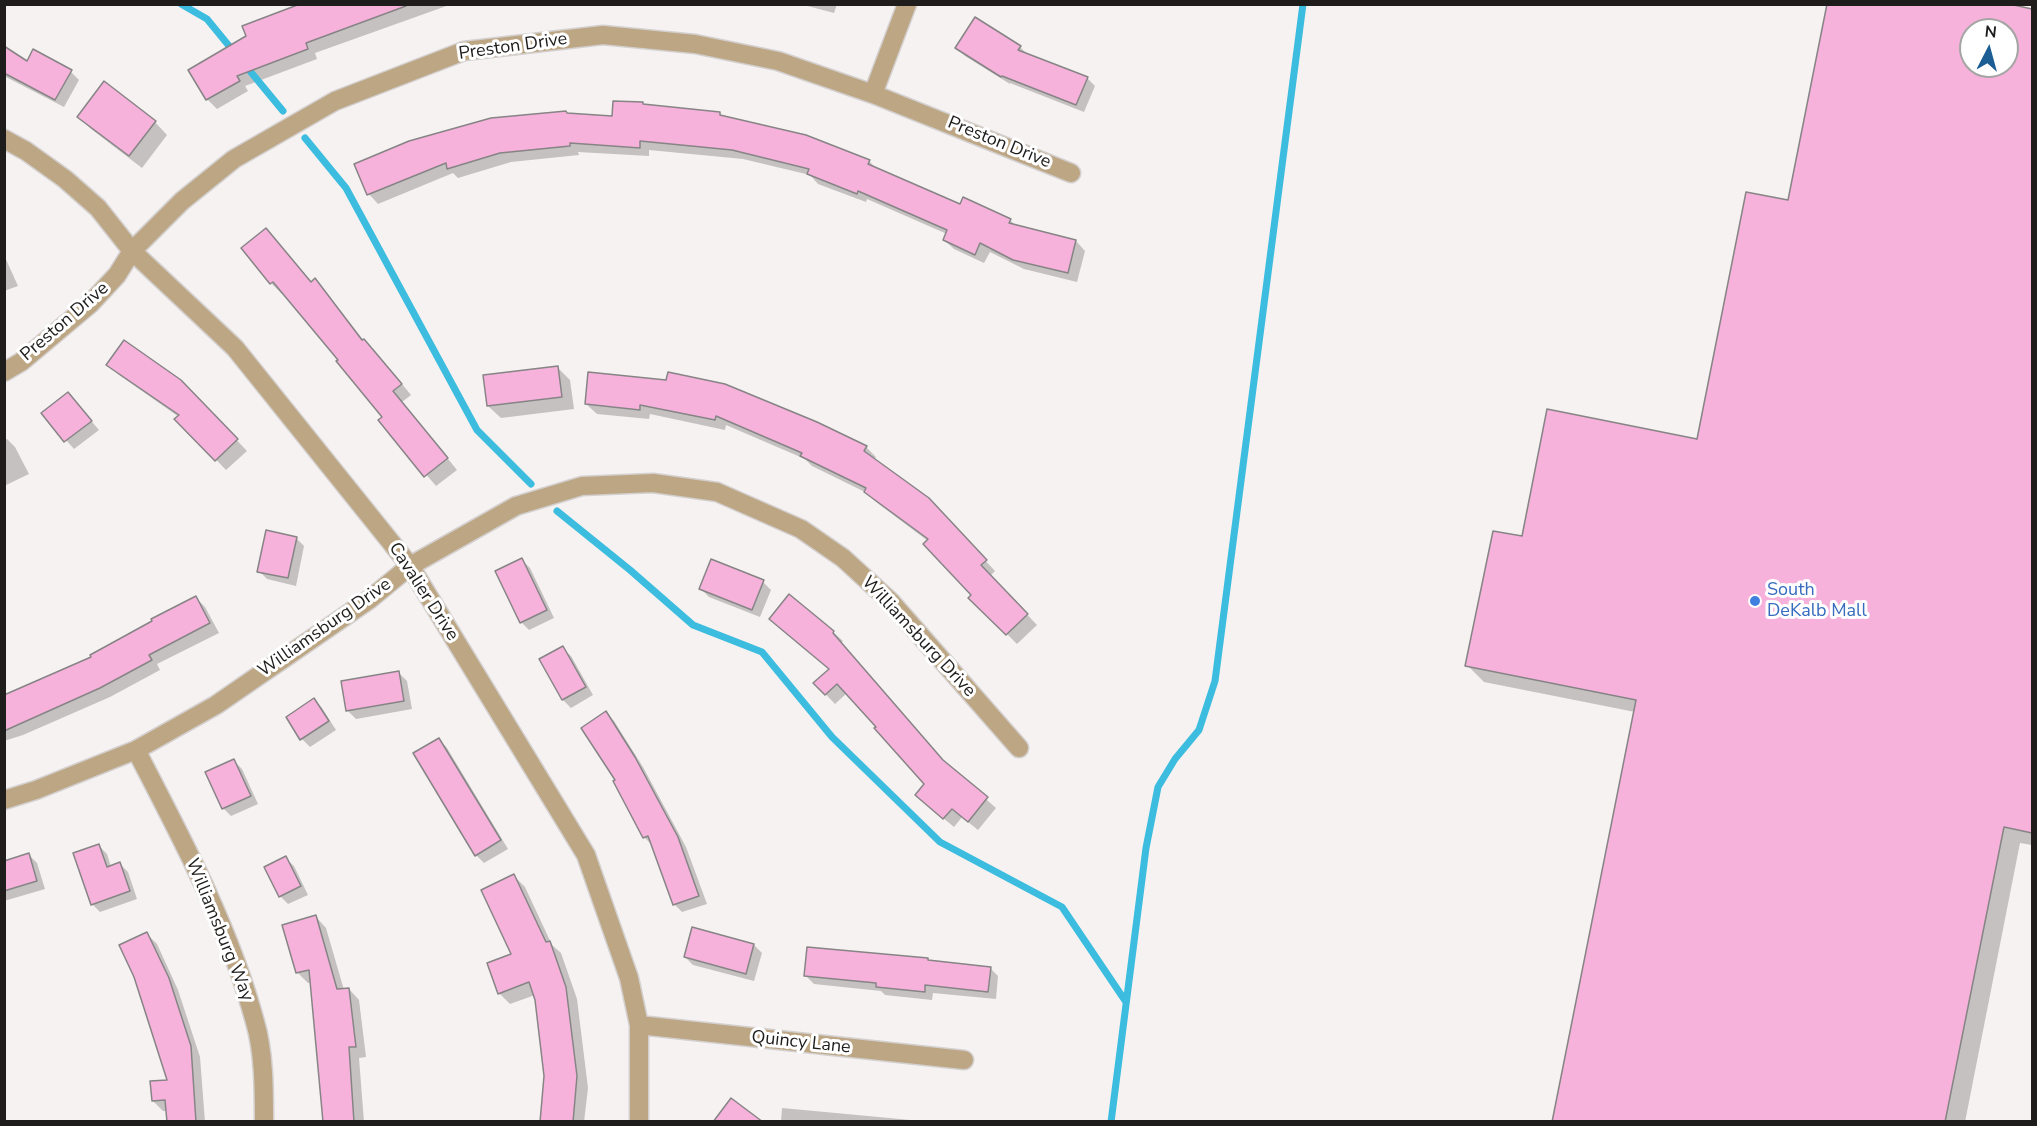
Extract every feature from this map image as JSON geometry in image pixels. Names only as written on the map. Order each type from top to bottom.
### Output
[{"type":"street","points":[[873,94],[907,4]]},
{"type":"street","name":"Preston Drive","points":[[4,372],[21,362],[90,304],[117,275],[132,251],[182,201],[234,159],[335,100],[464,51],[603,35],[695,44],[778,61],[873,94],[1071,172]]},
{"type":"street","name":"Cavalier Drive","points":[[4,139],[26,151],[98,208],[132,251],[235,348],[410,566],[586,855],[628,978],[639,1025],[639,1122]]},
{"type":"street","name":"Williamsburg Drive","points":[[4,800],[36,790],[136,750],[216,705],[370,599],[410,566],[516,506],[574,487],[653,483],[717,492],[801,530],[843,558],[891,602],[1019,748]]},
{"type":"street","name":"Williamsburg Way","points":[[136,750],[191,858],[235,959],[256,1024],[264,1087],[264,1122]]},
{"type":"street","name":"Quincy Lane","points":[[639,1025],[964,1060]]},
{"type":"building","points":[[300,4],[405,4],[406,6],[306,43],[308,49],[237,76],[240,81],[206,100],[188,70],[246,36],[242,26]]},
{"type":"building","name":"South DeKalb Mall","points":[[1827,4],[2009,4],[2032,9],[2032,833],[2004,827],[1945,1122],[1552,1122],[1636,700],[1465,666],[1493,531],[1522,536],[1547,409],[1697,439],[1746,192],[1788,200]]},
{"type":"building","points":[[975,17],[1021,46],[1018,50],[1088,77],[1076,105],[1001,77],[955,48]]},
{"type":"building","points":[[4,46],[27,61],[33,49],[72,70],[55,100],[4,73]]},
{"type":"building","points":[[104,81],[156,121],[129,156],[77,117]]},
{"type":"building","points":[[613,101],[643,102],[643,104],[720,112],[720,115],[806,135],[870,160],[868,164],[960,204],[963,197],[1011,219],[1009,223],[1076,240],[1068,273],[1013,260],[980,243],[975,255],[943,240],[947,230],[858,191],[857,194],[807,174],[809,169],[732,150],[640,141],[640,148],[570,143],[570,146],[500,153],[447,169],[446,163],[367,195],[354,164],[409,141],[491,118],[566,111],[567,113],[612,116]]},
{"type":"building","points":[[266,228],[311,282],[315,278],[362,340],[364,339],[402,384],[393,391],[448,458],[424,477],[378,420],[382,417],[336,361],[338,360],[273,282],[270,284],[241,248]]},
{"type":"building","points":[[124,340],[181,380],[238,439],[215,461],[174,419],[179,415],[106,365]]},
{"type":"building","points":[[558,366],[562,397],[487,406],[483,375]]},
{"type":"building","points":[[588,372],[666,380],[668,372],[725,384],[817,422],[867,446],[864,451],[929,498],[987,560],[981,565],[1028,614],[1006,635],[968,598],[971,595],[923,544],[928,539],[864,492],[866,488],[800,456],[802,453],[716,416],[715,420],[640,405],[640,410],[585,404]]},
{"type":"building","points":[[68,392],[92,421],[64,442],[41,413]]},
{"type":"building","points":[[266,530],[297,537],[288,578],[257,572]]},
{"type":"building","points":[[522,558],[547,610],[520,623],[495,571]]},
{"type":"building","points":[[711,559],[764,580],[752,610],[699,589]]},
{"type":"building","points":[[789,594],[834,631],[833,633],[943,760],[988,797],[968,822],[952,809],[943,819],[915,795],[924,784],[837,684],[825,695],[813,683],[829,669],[769,619]]},
{"type":"building","points":[[196,596],[210,623],[149,655],[152,660],[100,688],[4,731],[4,695],[91,657],[90,655],[152,621],[151,619]]},
{"type":"building","points":[[563,646],[586,687],[562,700],[539,659]]},
{"type":"building","points":[[399,671],[404,701],[346,711],[341,681]]},
{"type":"building","points":[[314,698],[329,721],[300,740],[286,717]]},
{"type":"building","points":[[606,711],[635,757],[678,837],[699,896],[673,905],[648,836],[643,838],[613,781],[615,780],[581,728]]},
{"type":"building","points":[[439,738],[501,840],[475,856],[413,753]]},
{"type":"building","points":[[234,759],[251,796],[222,809],[205,772]]},
{"type":"building","points":[[99,844],[107,867],[120,862],[130,891],[91,905],[73,853]]},
{"type":"building","points":[[29,853],[37,881],[4,891],[4,861]]},
{"type":"building","points":[[286,856],[301,886],[279,897],[264,867]]},
{"type":"building","points":[[514,874],[546,942],[550,941],[566,987],[577,1076],[573,1122],[540,1122],[544,1076],[535,1000],[529,982],[498,994],[487,963],[511,954],[481,890]]},
{"type":"building","points":[[316,915],[337,989],[349,988],[356,1047],[349,1047],[354,1122],[323,1122],[309,970],[296,973],[282,925]]},
{"type":"building","points":[[692,927],[754,944],[746,974],[684,957]]},
{"type":"building","points":[[147,932],[169,978],[191,1046],[196,1122],[167,1122],[165,1100],[152,1101],[150,1081],[167,1080],[134,977],[119,945]]},
{"type":"building","points":[[807,947],[928,958],[928,960],[991,967],[988,992],[925,985],[925,992],[876,987],[876,983],[804,976]]},
{"type":"building","points":[[731,1098],[763,1122],[713,1122]]},
{"type":"waterway","points":[[181,4],[207,19],[234,52]]},
{"type":"waterway","points":[[1111,1122],[1146,848],[1158,787],[1175,759],[1199,730],[1215,681],[1303,4]]},
{"type":"waterway","points":[[245,65],[283,111]]},
{"type":"waterway","points":[[305,138],[346,188],[477,430],[531,484]]},
{"type":"waterway","points":[[557,511],[693,625],[762,652],[832,737],[940,842],[1062,907],[1126,1002]]},
{"type":"place","name":"South DeKalb Mall","points":[[1755,601]]}]
